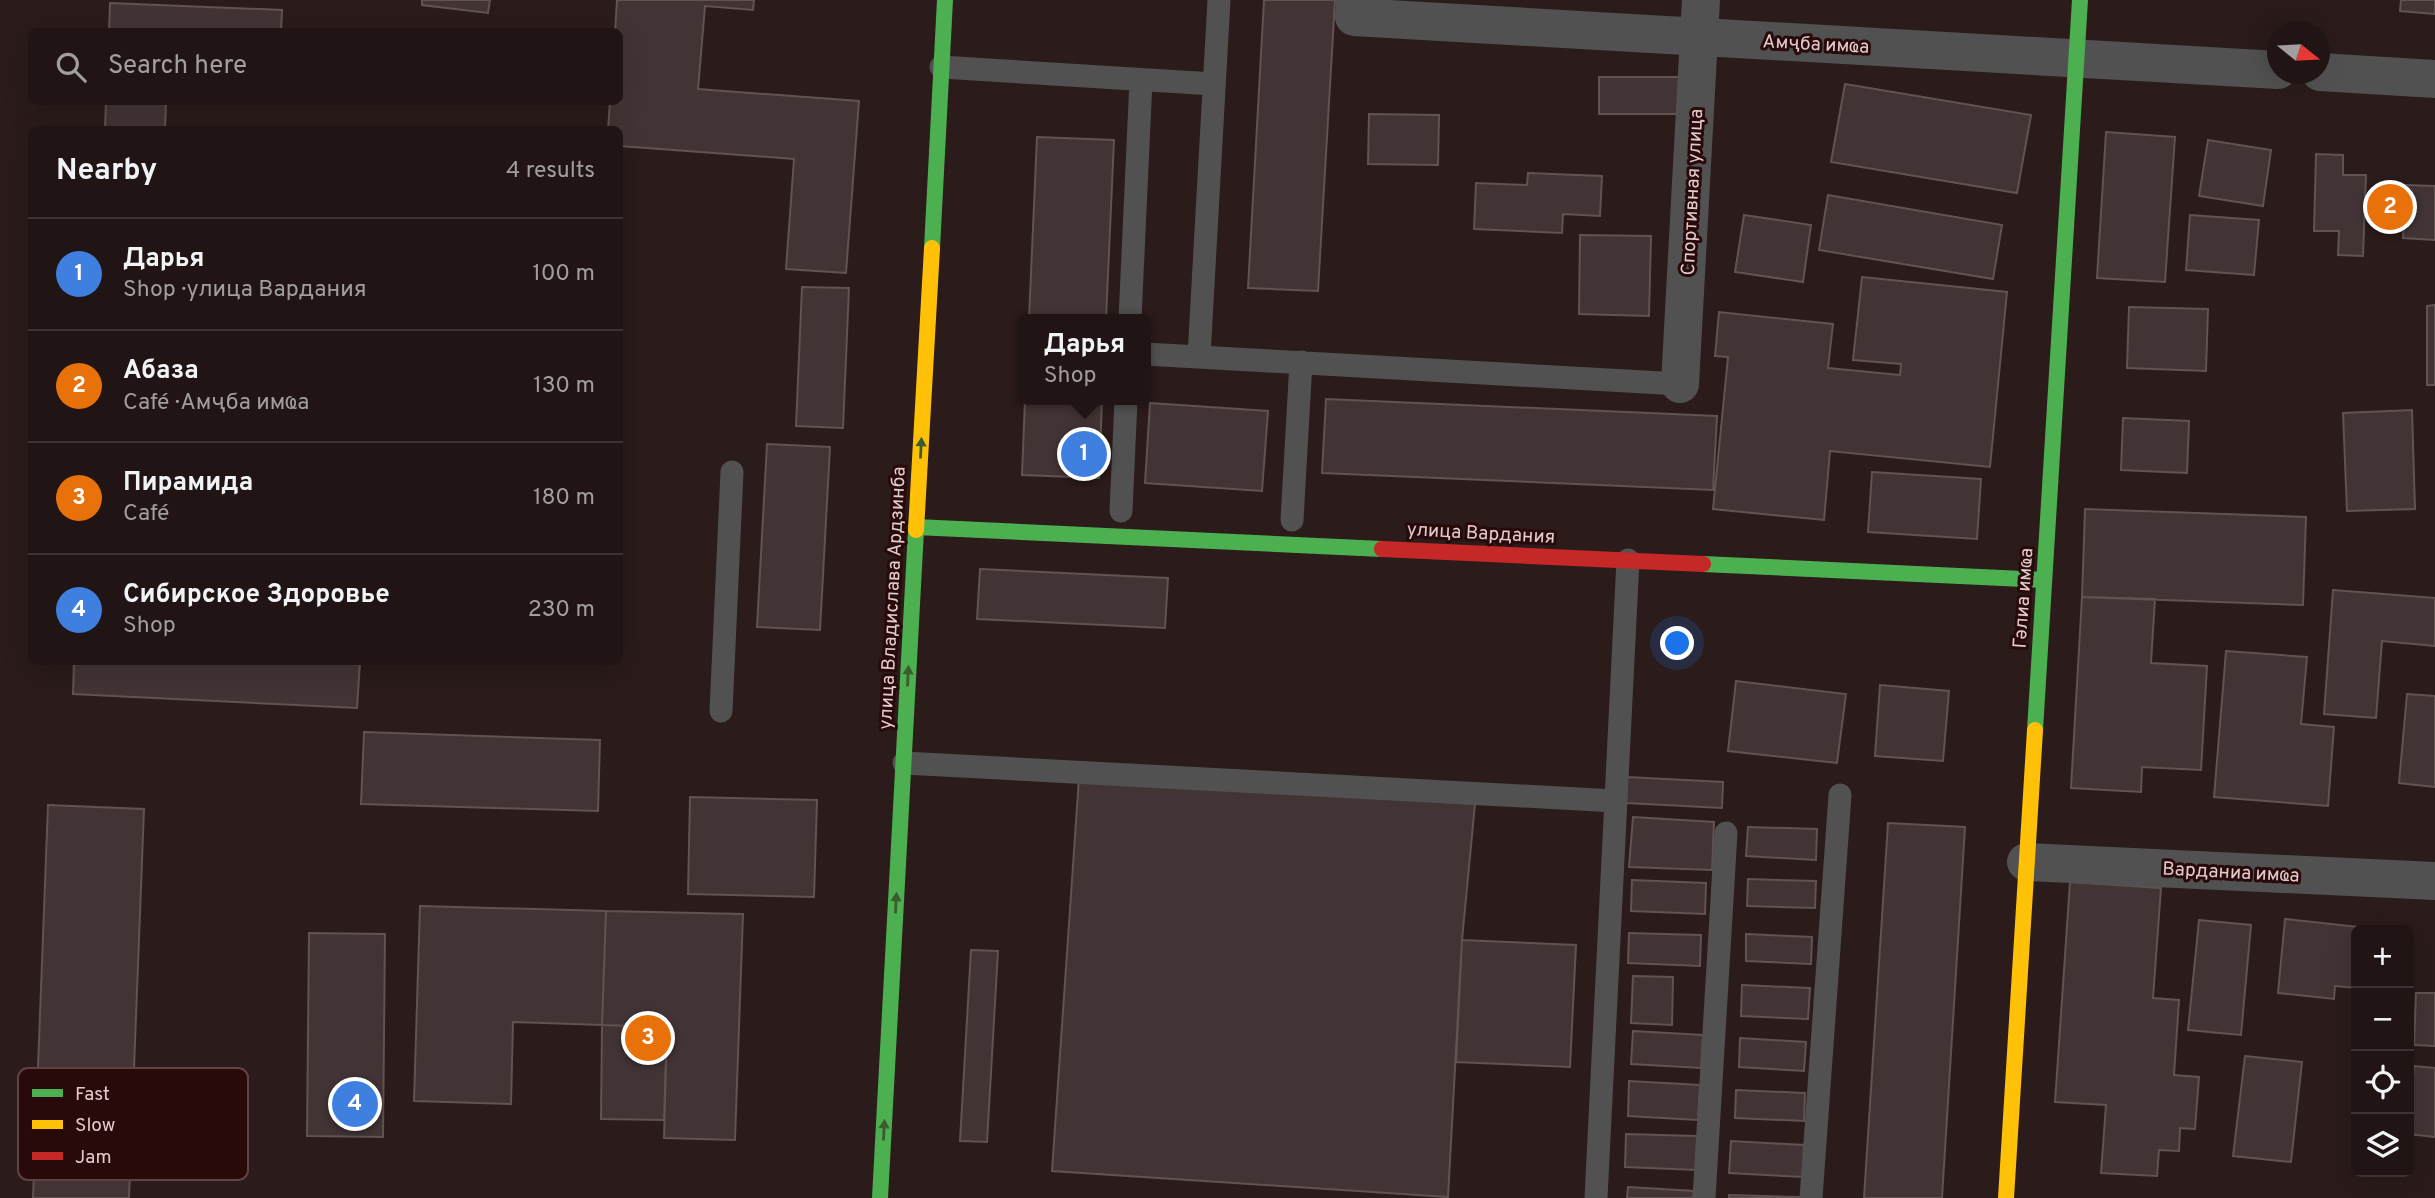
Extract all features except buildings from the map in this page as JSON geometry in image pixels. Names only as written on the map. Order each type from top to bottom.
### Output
[{"type":"street","name":"улица Владислава Ардзинба","points":[[880,1198],[945,0]]},
{"type":"street","name":"Гәлиа имҩа","points":[[2006,1198],[2080,0]]},
{"type":"street","name":"Амҷба имҩа","points":[[1355,8],[1700,18],[2076,58],[2267,69]]},
{"type":"street","name":"Спортивная улица","points":[[1680,384],[1700,18]]},
{"type":"street","points":[[2330,73],[2435,79]]},
{"type":"street","name":"улица Вардания","points":[[916,527],[2044,580]]},
{"type":"street","name":"Варданиа имҩа","points":[[2026,862],[2435,881]]},
{"type":"lane","points":[[1199,356],[1219,0]]},
{"type":"lane","points":[[942,67],[1214,84]]},
{"type":"lane","points":[[1130,314],[1141,80]]},
{"type":"lane","points":[[1151,354],[1680,384]]},
{"type":"lane","points":[[1292,520],[1301,362]]},
{"type":"lane","points":[[1121,510],[1126,405]]},
{"type":"lane","points":[[721,711],[732,472]]},
{"type":"lane","points":[[1596,1198],[1628,560]]},
{"type":"lane","points":[[904,763],[1616,801]]},
{"type":"lane","points":[[1811,1198],[1840,795]]},
{"type":"lane","points":[[1704,1198],[1726,833]]},
{"type":"traffic: fast","points":[[932,248],[945,0]]},
{"type":"traffic: fast","points":[[2035,730],[2080,0]]},
{"type":"traffic: fast","points":[[916,527],[1382,549]]},
{"type":"traffic: fast","points":[[880,1198],[916,530]]},
{"type":"traffic: fast","points":[[1703,564],[2044,580]]},
{"type":"traffic: slow","points":[[916,530],[932,248]]},
{"type":"traffic: slow","points":[[2006,1198],[2035,730]]},
{"type":"traffic: jam","points":[[1382,549],[1703,564]]},
{"type":"place","name":"Абаза","points":[[2390,207]]},
{"type":"place","name":"Дарья","points":[[1084,454]]},
{"type":"place","name":"Пирамида","points":[[648,1038]]},
{"type":"place","name":"Сибирское Здоровье","points":[[355,1104]]}]
